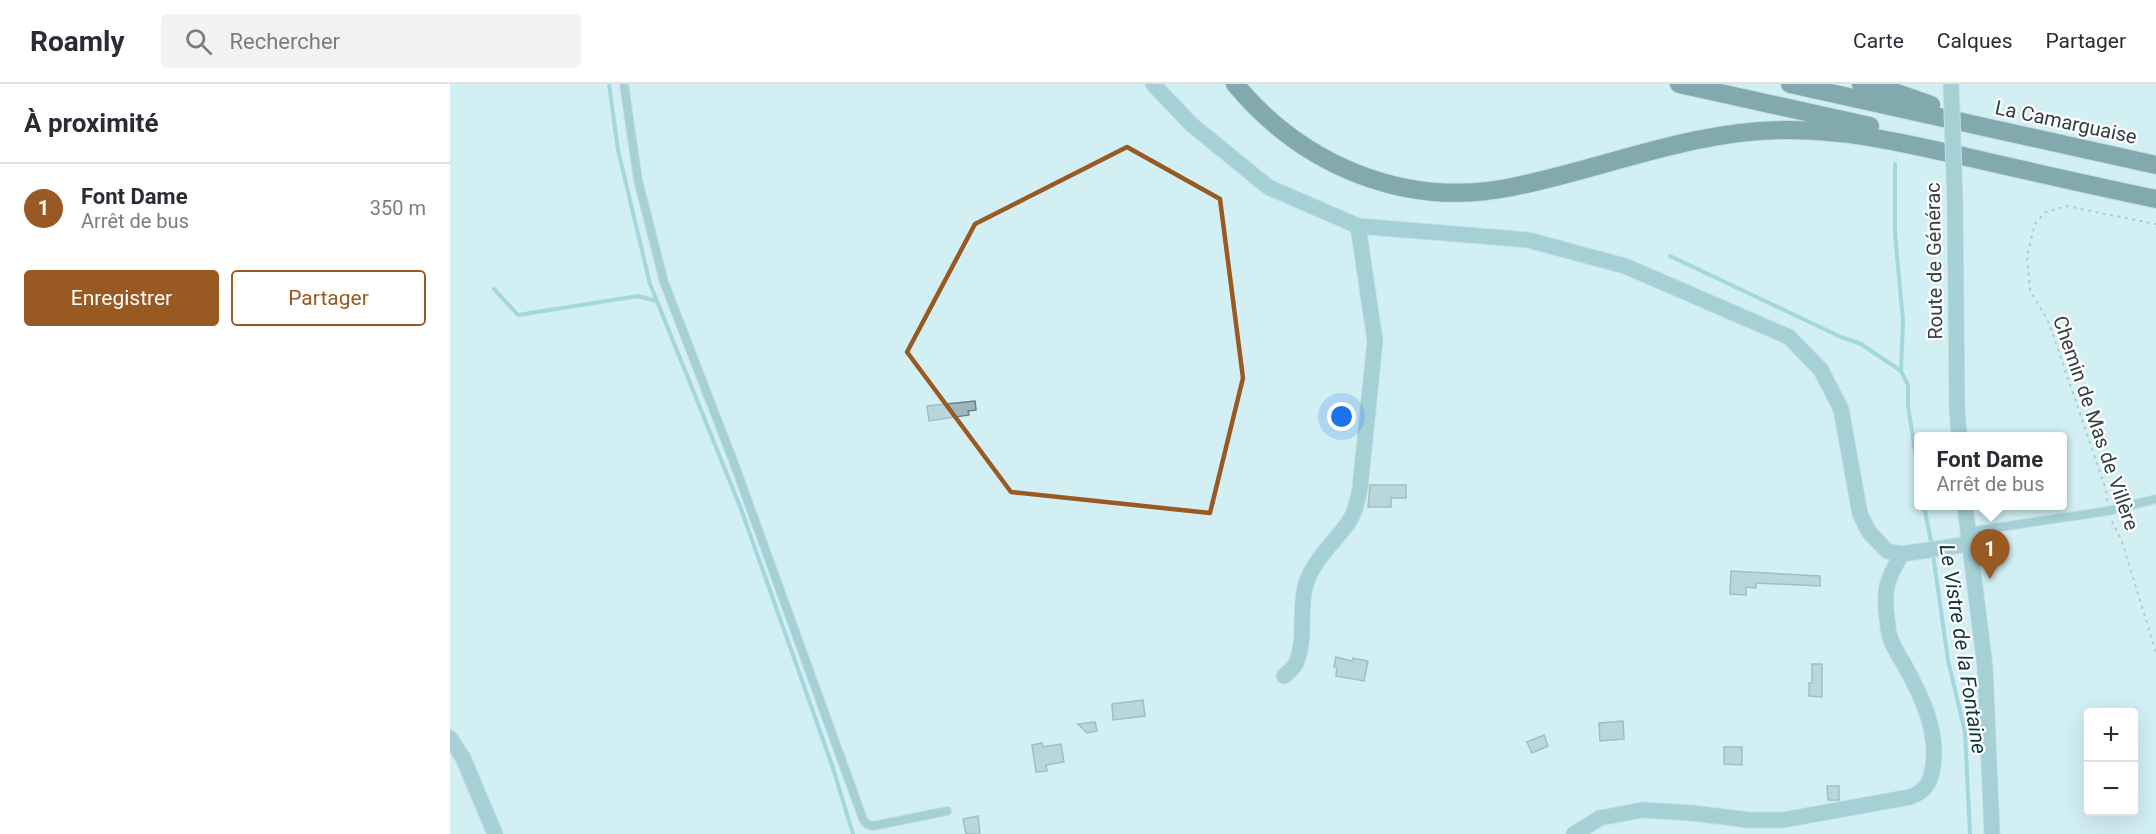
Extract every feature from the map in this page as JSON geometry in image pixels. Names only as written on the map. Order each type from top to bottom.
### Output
[{"type":"highway","points":[[1234,84],[1275,126],[1295,142],[1319,156],[1342,168],[1371,178],[1396,186],[1423,190],[1472,192],[1510,188],[1701,138],[1782,130],[1868,135],[2156,200]]},
{"type":"highway","points":[[1679,84],[2156,189]]},
{"type":"highway","name":"La Camarguaise","points":[[1790,84],[2156,165]]},
{"type":"highway","points":[[1862,84],[1894,92],[2004,131]]},
{"type":"street","points":[[1153,84],[1191,124],[1268,187],[1358,226],[1528,240],[1625,266],[1789,337],[1821,370],[1841,409],[1860,514],[1869,532],[1887,551],[1902,554],[1948,548],[1968,538]]},
{"type":"street","name":"Route de Générac","points":[[1951,84],[1959,432]]},
{"type":"street","points":[[1284,676],[1296,665],[1300,649],[1301,604],[1306,583],[1319,558],[1349,522],[1356,508],[1360,488],[1375,341],[1358,226]]},
{"type":"street","points":[[1965,510],[1985,667],[1992,834]]},
{"type":"street","points":[[1574,834],[1600,819],[1642,810],[1749,820],[1783,820],[1920,794],[1931,780],[1935,754],[1929,719],[1917,687],[1890,636],[1884,591],[1892,569],[1902,554]]},
{"type":"street","points":[[450,738],[463,758],[495,834]]},
{"type":"lane","points":[[624,84],[638,180],[664,282],[734,463],[863,819],[867,824],[873,826],[947,811]]},
{"type":"lane","points":[[1968,538],[2108,511],[2156,499]]},
{"type":"path","name":"Chemin de Mas de Villère","points":[[2156,224],[2066,206],[2044,213],[2035,224],[2027,257],[2030,290],[2049,323],[2106,490],[2108,511],[2122,542],[2156,652]]},
{"type":"highlighted area","points":[[1127,147],[1220,199],[1243,378],[1210,513],[1011,492],[907,352],[975,224]]},
{"type":"building","points":[[975,401],[976,410],[968,411],[969,415],[929,421],[927,406]]},
{"type":"building","points":[[1370,485],[1406,485],[1406,498],[1391,498],[1391,507],[1368,507]]},
{"type":"building","points":[[1731,571],[1820,576],[1820,586],[1756,583],[1756,588],[1746,587],[1746,595],[1730,594]]},
{"type":"building","points":[[1336,657],[1352,661],[1353,658],[1368,661],[1364,681],[1336,676],[1337,668],[1334,667]]},
{"type":"building","points":[[1812,664],[1822,664],[1822,697],[1809,696]]},
{"type":"building","points":[[1143,700],[1145,716],[1113,720],[1112,704]]},
{"type":"building","points":[[1623,721],[1624,739],[1600,741],[1599,723]]},
{"type":"building","points":[[1095,722],[1097,731],[1087,733],[1078,724]]},
{"type":"building","points":[[1544,735],[1548,746],[1532,753],[1527,742]]},
{"type":"building","points":[[1042,743],[1043,747],[1061,744],[1064,762],[1046,765],[1047,771],[1036,772],[1032,745]]},
{"type":"building","points":[[1724,747],[1742,747],[1742,765],[1724,764]]},
{"type":"building","points":[[1827,786],[1839,786],[1839,800],[1828,800]]},
{"type":"building","points":[[978,816],[980,834],[966,834],[963,819]]},
{"type":"waterway","points":[[609,84],[618,150],[650,284],[741,509],[832,765],[853,834]]},
{"type":"waterway","name":"Le Vistre de la Fontaine","points":[[1895,164],[1895,234],[1903,321],[1901,371],[1908,385],[1908,406],[1914,444]]},
{"type":"waterway","points":[[1670,256],[1841,337],[1861,344],[1901,371]]},
{"type":"waterway","points":[[494,289],[518,315],[638,296],[656,301]]},
{"type":"waterway","name":"Le Vistre de la Fontaine","points":[[1925,510],[1932,546]]},
{"type":"waterway","name":"Le Vistre de la Fontaine","points":[[1933,554],[1948,660],[1965,732],[1970,834]]},
{"type":"place","name":"Font Dame","points":[[1990,579]]}]
